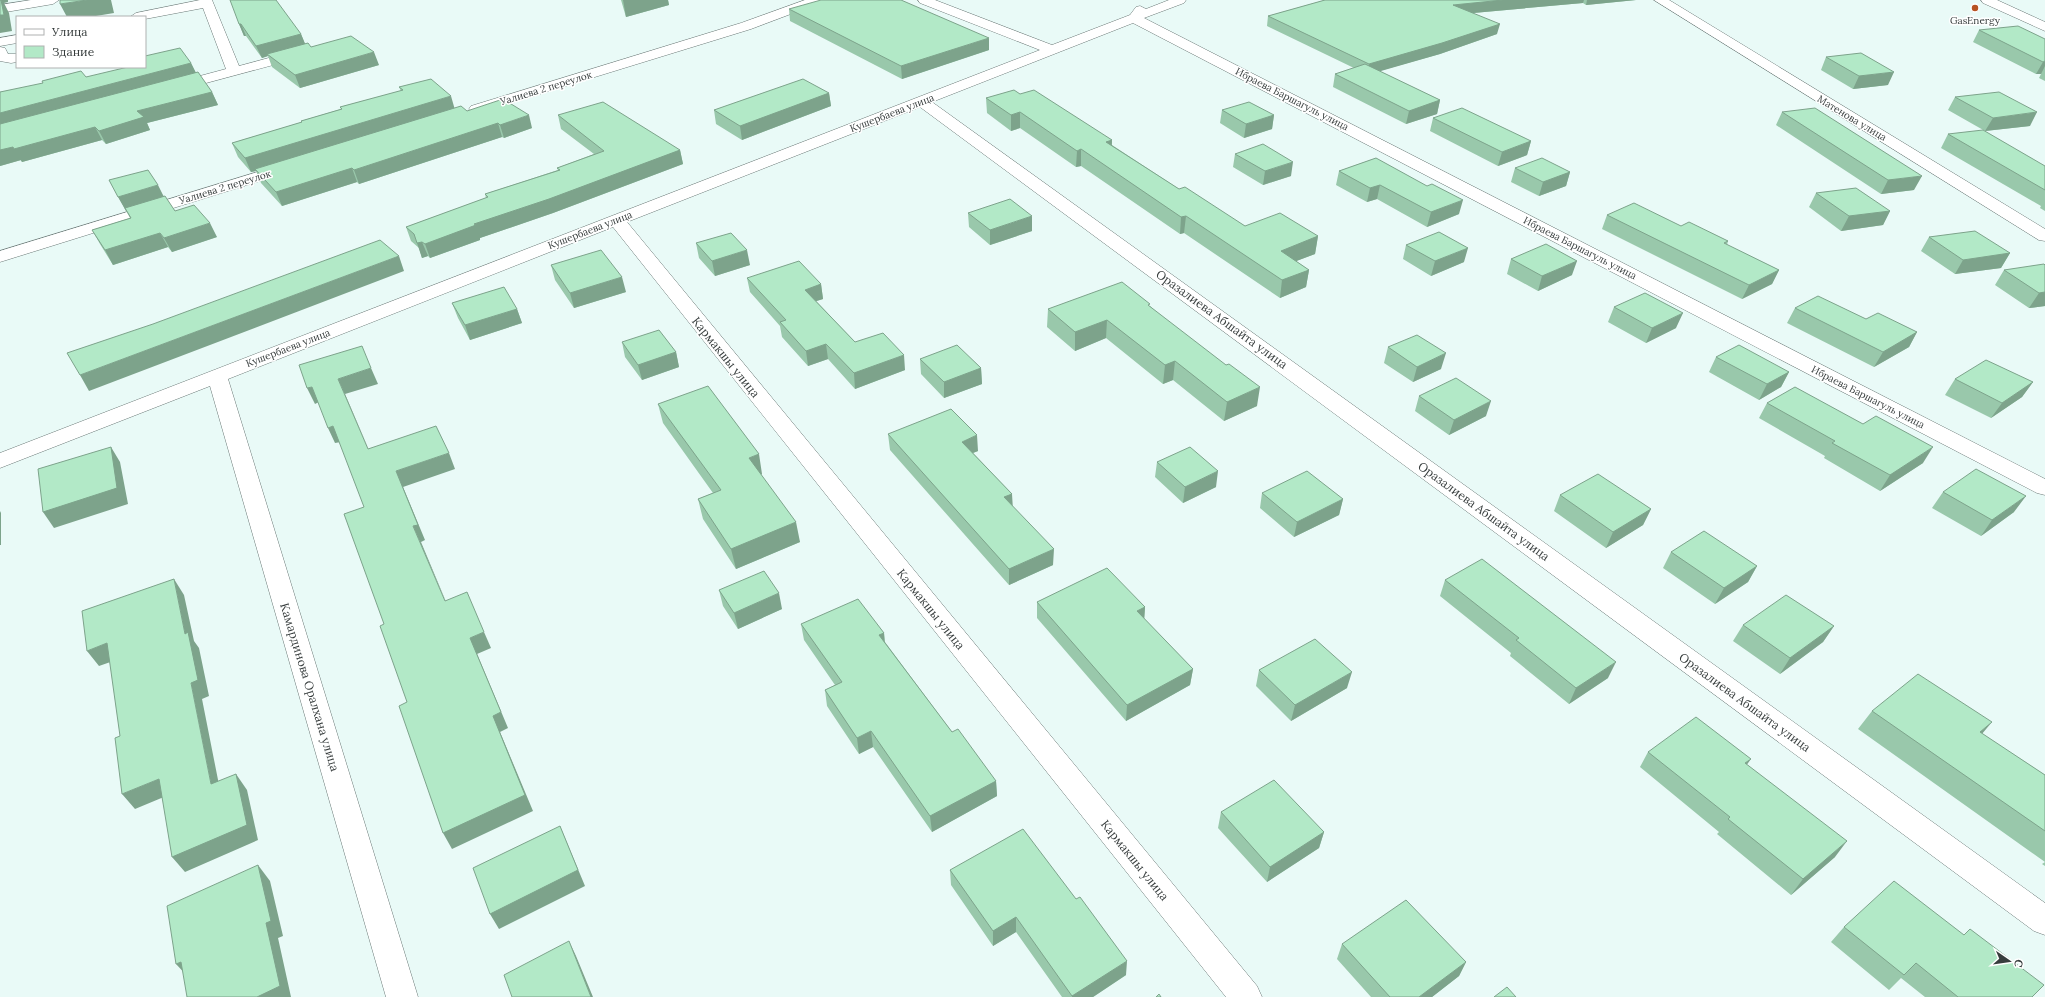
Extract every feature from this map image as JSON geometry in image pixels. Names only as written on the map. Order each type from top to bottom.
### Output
[{"type":"street","points":[[0,9],[51,0]]},
{"type":"street","name":"Уалиева 2 переулок","points":[[464,113],[746,26],[816,0]]},
{"type":"street","points":[[924,0],[1052,50]]},
{"type":"street","points":[[1134,18],[1147,0]]},
{"type":"street","name":"Кушербаева улица","points":[[0,461],[1180,0]]},
{"type":"street","name":"Матенова улица","points":[[1660,0],[2045,236]]},
{"type":"street","points":[[1987,0],[2045,27]]},
{"type":"street","points":[[141,16],[207,2],[234,71]]},
{"type":"street","name":"Ибраева Баршагуль улица","points":[[1134,18],[2045,488]]},
{"type":"street","points":[[0,42],[16,39]]},
{"type":"street","points":[[0,51],[2,57],[4,58],[16,58]]},
{"type":"street","points":[[159,92],[309,51]]},
{"type":"street","name":"Оразалиева Абшайта улица","points":[[922,101],[2045,921]]},
{"type":"street","name":"Уалиева 2 переулок","points":[[0,257],[297,165]]},
{"type":"street","name":"Кармакшы улица","points":[[616,220],[1246,997]]},
{"type":"street","name":"Камардинова Оралхана улица","points":[[217,376],[402,997]]},
{"type":"building","points":[[1,0],[4,15],[0,15]]},
{"type":"building","points":[[60,0],[87,0],[60,4]]},
{"type":"building","points":[[230,0],[276,0],[301,34],[256,46],[241,24],[239,24]]},
{"type":"building","points":[[821,0],[901,0],[989,38],[901,66],[789,9]]},
{"type":"building","points":[[1325,0],[1503,0],[1453,5],[1500,24],[1442,43],[1369,64],[1268,16]]},
{"type":"building","points":[[2018,26],[2045,39],[2045,61],[2043,62],[1979,30]]},
{"type":"building","points":[[351,36],[374,52],[295,75],[267,54],[308,43],[311,47]]},
{"type":"building","points":[[180,48],[191,63],[0,113],[0,92],[43,83],[42,81],[81,71],[86,77],[124,68],[146,68],[146,56]]},
{"type":"building","points":[[1861,53],[1894,72],[1859,76],[1826,57]]},
{"type":"building","points":[[1365,64],[1440,100],[1409,111],[1335,74]]},
{"type":"building","points":[[198,72],[212,92],[137,111],[144,117],[99,131],[95,127],[14,149],[13,147],[0,150],[0,124]]},
{"type":"building","points":[[431,79],[451,96],[245,158],[232,143],[342,109],[340,107],[403,90],[399,87]]},
{"type":"building","points":[[803,79],[829,93],[740,126],[714,110]]},
{"type":"building","points":[[1014,90],[1020,94],[1034,90],[1112,140],[1106,142],[1179,189],[1185,187],[1245,226],[1280,213],[1318,236],[1281,251],[1309,270],[1282,280],[1186,216],[1181,217],[1081,149],[1077,151],[1020,112],[1011,115],[986,98]]},
{"type":"building","points":[[1999,92],[2037,112],[1993,118],[1955,97]]},
{"type":"building","points":[[503,99],[529,115],[500,125],[498,123],[354,170],[352,168],[276,192],[255,169],[461,106],[467,111]]},
{"type":"building","points":[[603,102],[680,150],[549,199],[474,224],[476,225],[425,244],[422,242],[417,243],[414,234],[406,227],[488,197],[485,194],[560,170],[557,168],[604,151],[558,115]]},
{"type":"building","points":[[1249,102],[1274,115],[1246,124],[1222,110]]},
{"type":"building","points":[[1462,108],[1531,141],[1502,152],[1433,118]]},
{"type":"building","points":[[1815,108],[1922,176],[1888,180],[1782,112]]},
{"type":"building","points":[[1983,130],[2045,166],[2045,190],[1948,134]]},
{"type":"building","points":[[1263,144],[1293,162],[1265,171],[1235,154]]},
{"type":"building","points":[[1376,158],[1427,186],[1432,184],[1463,200],[1431,212],[1380,185],[1370,188],[1339,171]]},
{"type":"building","points":[[1542,158],[1570,172],[1543,182],[1515,168]]},
{"type":"building","points":[[148,170],[158,185],[118,197],[109,180]]},
{"type":"building","points":[[1856,188],[1890,211],[1849,216],[1816,193]]},
{"type":"building","points":[[165,196],[175,211],[194,205],[210,223],[164,238],[160,233],[105,250],[92,230],[131,218],[125,208]]},
{"type":"building","points":[[1010,199],[1032,216],[990,230],[968,213]]},
{"type":"building","points":[[1634,203],[1681,226],[1689,222],[1728,241],[1724,243],[1779,270],[1749,285],[1607,215]]},
{"type":"building","points":[[1975,231],[2010,253],[1963,260],[1929,237]]},
{"type":"building","points":[[1439,232],[1468,248],[1435,261],[1406,245]]},
{"type":"building","points":[[731,233],[747,250],[712,261],[696,243]]},
{"type":"building","points":[[380,240],[399,256],[80,375],[67,353],[153,324]]},
{"type":"building","points":[[1546,244],[1577,261],[1542,276],[1511,259]]},
{"type":"building","points":[[601,250],[622,277],[570,293],[551,265]]},
{"type":"building","points":[[799,261],[821,284],[805,290],[855,342],[883,333],[904,355],[854,373],[826,344],[806,351],[780,322],[786,320],[747,278]]},
{"type":"building","points":[[2044,264],[2045,292],[2039,293],[2004,270]]},
{"type":"building","points":[[1122,282],[1150,304],[1148,305],[1226,365],[1229,364],[1260,387],[1227,402],[1175,361],[1165,365],[1107,320],[1075,332],[1048,309]]},
{"type":"building","points":[[504,287],[517,309],[465,325],[452,303]]},
{"type":"building","points":[[1645,293],[1683,313],[1652,328],[1614,307]]},
{"type":"building","points":[[1818,296],[1866,319],[1878,313],[1917,332],[1883,352],[1795,308]]},
{"type":"building","points":[[659,330],[676,352],[638,365],[622,342]]},
{"type":"building","points":[[1417,335],[1446,353],[1417,367],[1388,347]]},
{"type":"building","points":[[957,345],[981,368],[944,382],[920,359]]},
{"type":"building","points":[[1739,345],[1789,372],[1767,384],[1716,357]]},
{"type":"building","points":[[362,346],[371,368],[338,379],[368,449],[436,426],[449,453],[396,471],[418,525],[413,526],[445,601],[467,592],[484,632],[470,638],[501,712],[493,716],[525,795],[443,833],[399,706],[407,702],[380,626],[384,624],[344,514],[364,507],[333,426],[328,428],[312,387],[307,388],[299,365]]},
{"type":"building","points":[[1986,360],[2033,382],[2002,403],[1955,379]]},
{"type":"building","points":[[1456,378],[1491,401],[1454,420],[1419,396]]},
{"type":"building","points":[[708,386],[759,454],[749,458],[796,522],[731,549],[698,499],[721,490],[658,404]]},
{"type":"building","points":[[1795,387],[1863,424],[1876,416],[1933,447],[1890,475],[1832,443],[1835,441],[1767,403]]},
{"type":"building","points":[[951,409],[977,435],[962,442],[1012,494],[1004,497],[1054,549],[1009,569],[888,434]]},
{"type":"building","points":[[111,447],[117,488],[43,512],[38,469]]},
{"type":"building","points":[[1190,447],[1218,471],[1185,487],[1157,462]]},
{"type":"building","points":[[1976,469],[2026,496],[1992,520],[1943,492]]},
{"type":"building","points":[[1307,471],[1343,499],[1297,522],[1262,493]]},
{"type":"building","points":[[1598,474],[1651,509],[1613,532],[1560,495]]},
{"type":"building","points":[[1704,531],[1757,566],[1724,588],[1671,552]]},
{"type":"building","points":[[1482,559],[1616,662],[1576,688],[1516,640],[1519,638],[1445,580]]},
{"type":"building","points":[[1107,568],[1145,607],[1137,611],[1193,669],[1127,705],[1037,602]]},
{"type":"building","points":[[764,571],[779,593],[734,613],[719,590]]},
{"type":"building","points":[[174,579],[185,634],[188,632],[198,680],[191,683],[211,784],[236,774],[247,825],[172,857],[159,779],[122,794],[115,738],[120,736],[107,643],[87,651],[82,611]]},
{"type":"building","points":[[1786,595],[1834,626],[1790,658],[1743,625]]},
{"type":"building","points":[[858,599],[884,633],[879,635],[952,732],[958,729],[996,781],[930,816],[871,731],[857,738],[825,690],[842,682],[801,624]]},
{"type":"building","points":[[1315,639],[1352,672],[1295,705],[1259,670]]},
{"type":"building","points":[[1918,674],[1992,722],[1980,732],[2045,775],[2045,831],[1872,711]]},
{"type":"building","points":[[1696,717],[1751,759],[1745,763],[1847,841],[1803,879],[1728,819],[1730,817],[1648,752]]},
{"type":"building","points":[[1274,780],[1324,832],[1270,867],[1221,812]]},
{"type":"building","points":[[560,826],[578,870],[490,914],[473,868]]},
{"type":"building","points":[[1023,829],[1076,899],[1080,897],[1127,961],[1072,996],[1016,917],[993,931],[950,870]]},
{"type":"building","points":[[258,865],[271,921],[266,923],[280,986],[257,997],[187,997],[181,962],[176,964],[167,906]]},
{"type":"building","points":[[1894,881],[1964,935],[1970,929],[2044,985],[2032,997],[1958,997],[1916,963],[1904,975],[1844,927]]},
{"type":"building","points":[[1406,900],[1466,962],[1419,997],[1390,997],[1342,944]]},
{"type":"building","points":[[569,941],[591,997],[512,997],[504,975]]},
{"type":"building","points":[[1507,987],[1516,997],[1494,997]]},
{"type":"place","name":"GasEnergy","points":[[1975,8]]}]
